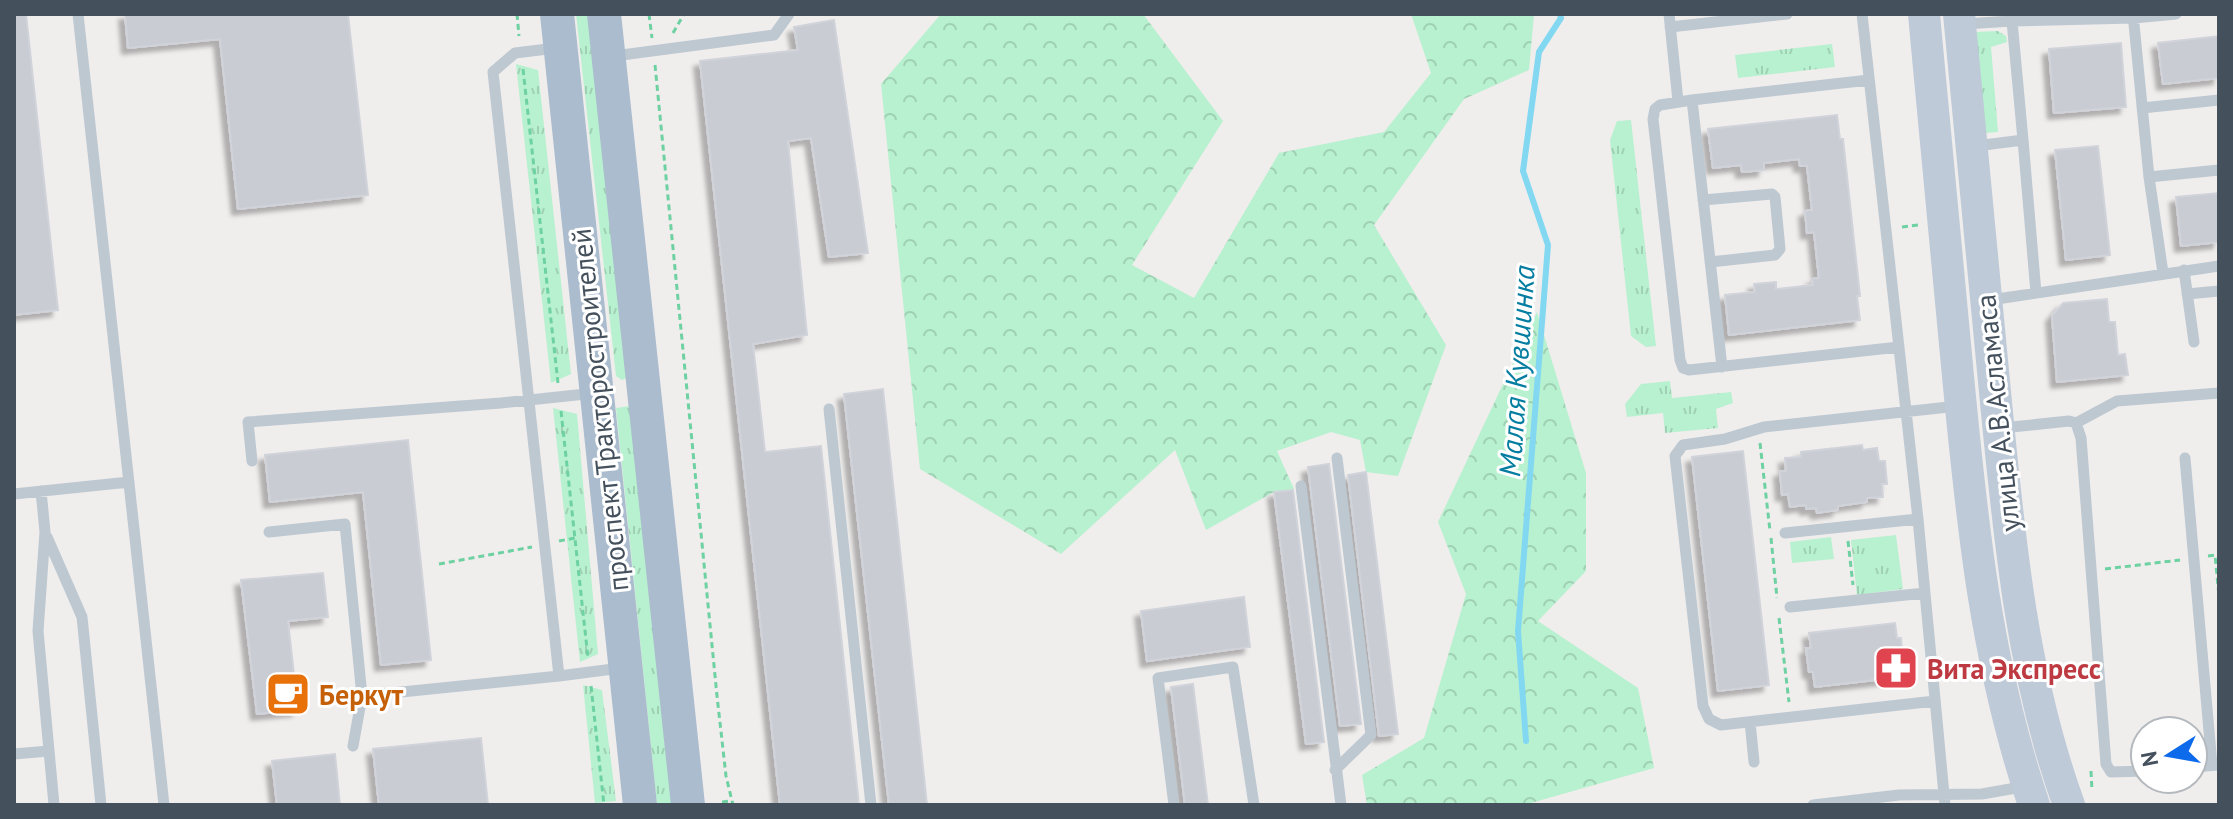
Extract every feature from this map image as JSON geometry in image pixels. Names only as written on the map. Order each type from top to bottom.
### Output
[{"type":"main road","name":"проспект Тракторостроителей","points":[[604,14],[688,805]]},
{"type":"main road","name":"проспект Тракторостроителей","points":[[558,31],[640,805]]},
{"type":"main road","points":[[597,393],[644,389]]},
{"type":"street","name":"улица А.В.Асламаса","points":[[1924,14],[1961,406],[1984,604],[1994,665],[2031,796]]},
{"type":"street","name":"улица А.В.Асламаса","points":[[1959,19],[2017,598],[2044,726],[2081,804]]},
{"type":"street","points":[[1984,604],[2017,598]]},
{"type":"lane","points":[[78,14],[164,805]]},
{"type":"lane","points":[[609,57],[774,35],[789,14]]},
{"type":"lane","points":[[1669,14],[1678,101]]},
{"type":"lane","points":[[1670,27],[1787,14]]},
{"type":"lane","points":[[1862,14],[1907,412],[1944,800]]},
{"type":"lane","points":[[1959,19],[2176,14]]},
{"type":"lane","points":[[2134,16],[2149,177],[2163,273]]},
{"type":"lane","points":[[2012,17],[2036,293]]},
{"type":"lane","points":[[558,31],[515,53],[493,72],[559,676]]},
{"type":"lane","points":[[1869,80],[1678,101],[1655,109],[1653,119],[1680,360],[1683,368],[1689,370],[1899,347]]},
{"type":"lane","points":[[1692,100],[1722,367]]},
{"type":"lane","points":[[2142,108],[2219,100]]},
{"type":"lane","points":[[1971,146],[2023,140]]},
{"type":"lane","points":[[2149,177],[2219,170]]},
{"type":"lane","points":[[1703,200],[1770,193],[1774,195],[1776,210],[1779,253],[1710,262]]},
{"type":"lane","points":[[1986,300],[2219,266]]},
{"type":"lane","points":[[2184,270],[2194,342]]},
{"type":"lane","points":[[2187,294],[2219,291]]},
{"type":"lane","points":[[252,461],[248,422],[597,393]]},
{"type":"lane","points":[[1999,428],[2069,421],[2076,423],[2117,401],[2219,393]]},
{"type":"lane","points":[[1935,701],[1721,725],[1709,719],[1705,714],[1675,456],[1683,445],[1719,440],[1758,429],[1961,406]]},
{"type":"lane","points":[[829,409],[871,805]]},
{"type":"lane","points":[[2076,423],[2081,438],[2106,764],[2111,772],[2129,771]]},
{"type":"lane","points":[[1335,770],[1371,735],[1337,458]]},
{"type":"lane","points":[[2185,458],[2216,765]]},
{"type":"lane","points":[[14,494],[129,482]]},
{"type":"lane","points":[[1301,486],[1341,805]]},
{"type":"lane","points":[[41,491],[45,532],[38,631],[54,805]]},
{"type":"lane","points":[[1785,533],[1918,519]]},
{"type":"lane","points":[[269,532],[345,524],[362,696],[353,746]]},
{"type":"lane","points":[[45,532],[82,617],[101,805]]},
{"type":"lane","points":[[1790,607],[1925,593]]},
{"type":"lane","points":[[1174,805],[1158,678],[1233,667],[1254,805]]},
{"type":"lane","points":[[362,696],[626,668]]},
{"type":"lane","points":[[1750,722],[1754,762]]},
{"type":"lane","points":[[14,754],[49,751]]},
{"type":"lane","points":[[1813,805],[1899,795],[1944,800],[1982,794],[2031,796]]},
{"type":"path","points":[[517,14],[520,48]]},
{"type":"path","points":[[649,14],[717,696],[731,803],[722,802]]},
{"type":"path","points":[[522,62],[558,387]]},
{"type":"path","points":[[1886,229],[1921,225]]},
{"type":"path","points":[[561,406],[588,662]]},
{"type":"path","points":[[1758,429],[1790,717]]},
{"type":"path","points":[[1846,527],[1854,600]]},
{"type":"path","points":[[439,564],[575,538]]},
{"type":"path","points":[[2091,568],[2215,555],[2219,596]]},
{"type":"path","points":[[590,679],[604,805]]},
{"type":"path","points":[[2081,804],[2091,772]]},
{"type":"green space","points":[[576,14],[589,14],[626,378],[622,380],[616,376]]},
{"type":"green space","points":[[941,14],[1143,14],[1223,121],[1132,265],[1194,298],[1279,153],[1384,132],[1431,73],[1411,14],[1534,14],[1529,70],[1464,99],[1374,225],[1446,345],[1398,476],[1366,472],[1360,440],[1331,432],[1277,451],[1294,489],[1274,492],[1206,530],[1175,450],[1061,554],[920,469],[881,84]]},
{"type":"green space","points":[[1998,31],[2006,36],[2007,42],[1991,47],[1998,132],[1985,133],[1974,32]]},
{"type":"green space","points":[[1832,44],[1835,67],[1738,78],[1735,55]]},
{"type":"green space","points":[[516,64],[538,70],[571,374],[551,383]]},
{"type":"green space","points":[[1631,120],[1656,346],[1646,347],[1631,336],[1610,140],[1617,121]]},
{"type":"green space","points":[[1537,312],[1586,473],[1586,571],[1538,621],[1638,688],[1654,768],[1524,805],[1367,805],[1362,775],[1424,738],[1466,594],[1438,522]]},
{"type":"green space","points":[[1670,381],[1672,398],[1731,392],[1733,403],[1716,409],[1718,428],[1665,433],[1663,413],[1627,417],[1625,404],[1641,384]]},
{"type":"green space","points":[[630,406],[672,805],[657,805],[616,408]]},
{"type":"green space","points":[[553,408],[577,414],[598,654],[580,662]]},
{"type":"green space","points":[[1896,535],[1903,589],[1857,595],[1851,540]]},
{"type":"green space","points":[[1831,537],[1834,559],[1792,563],[1790,542]]},
{"type":"green space","points":[[583,685],[602,690],[616,801],[595,803]]},
{"type":"building","points":[[14,14],[26,14],[58,310],[14,315]]},
{"type":"building","points":[[125,14],[348,14],[368,195],[238,209],[220,39],[128,48]]},
{"type":"building","points":[[834,20],[868,253],[829,257],[811,138],[788,141],[807,335],[753,344],[765,452],[821,446],[859,805],[780,805],[700,61],[798,50],[794,27]]},
{"type":"building","points":[[2219,36],[2219,78],[2163,84],[2158,43]]},
{"type":"building","points":[[2121,43],[2126,107],[2054,113],[2049,49]]},
{"type":"building","points":[[1837,115],[1840,139],[1843,139],[1860,320],[1729,335],[1725,295],[1755,292],[1754,284],[1776,282],[1776,289],[1813,285],[1812,279],[1819,278],[1814,232],[1807,233],[1805,211],[1812,210],[1807,166],[1800,166],[1799,159],[1764,163],[1764,170],[1742,172],[1741,165],[1713,168],[1708,129]]},
{"type":"building","points":[[2098,146],[2110,255],[2066,260],[2055,150]]},
{"type":"building","points":[[2219,193],[2219,242],[2181,246],[2176,197]]},
{"type":"building","points":[[2107,299],[2109,322],[2115,322],[2118,355],[2125,354],[2128,375],[2057,382],[2052,316],[2063,303]]},
{"type":"building","points":[[883,389],[927,805],[889,805],[844,394]]},
{"type":"building","points":[[408,440],[431,660],[381,665],[363,492],[270,502],[265,455]]},
{"type":"building","points":[[1862,445],[1863,450],[1877,448],[1879,461],[1885,461],[1887,484],[1882,484],[1883,497],[1867,498],[1867,502],[1817,513],[1816,508],[1806,509],[1806,505],[1790,507],[1788,494],[1782,495],[1780,471],[1786,471],[1785,458],[1801,457],[1801,452]]},
{"type":"building","points":[[1743,451],[1769,685],[1718,691],[1692,457]]},
{"type":"building","points":[[1329,464],[1361,724],[1340,726],[1308,467]]},
{"type":"building","points":[[1366,472],[1398,734],[1379,736],[1348,475]]},
{"type":"building","points":[[1293,490],[1324,742],[1306,744],[1274,492]]},
{"type":"building","points":[[323,573],[328,617],[288,621],[298,710],[257,714],[241,580]]},
{"type":"building","points":[[1244,597],[1250,647],[1147,661],[1141,611]]},
{"type":"building","points":[[1895,623],[1897,638],[1901,638],[1901,677],[1815,687],[1813,672],[1809,672],[1806,648],[1811,648],[1809,633]]},
{"type":"building","points":[[1193,684],[1208,805],[1185,805],[1171,687]]},
{"type":"building","points":[[481,738],[488,805],[379,805],[373,749]]},
{"type":"building","points":[[335,754],[340,805],[277,805],[272,761]]},
{"type":"waterway","name":"Малая Кувшинка","points":[[1526,741],[1518,631],[1548,245],[1523,171],[1539,52],[1561,18],[1560,14]]},
{"type":"place","name":"Вита Экспресс","points":[[1896,668]]},
{"type":"place","name":"Беркут","points":[[288,694]]}]
